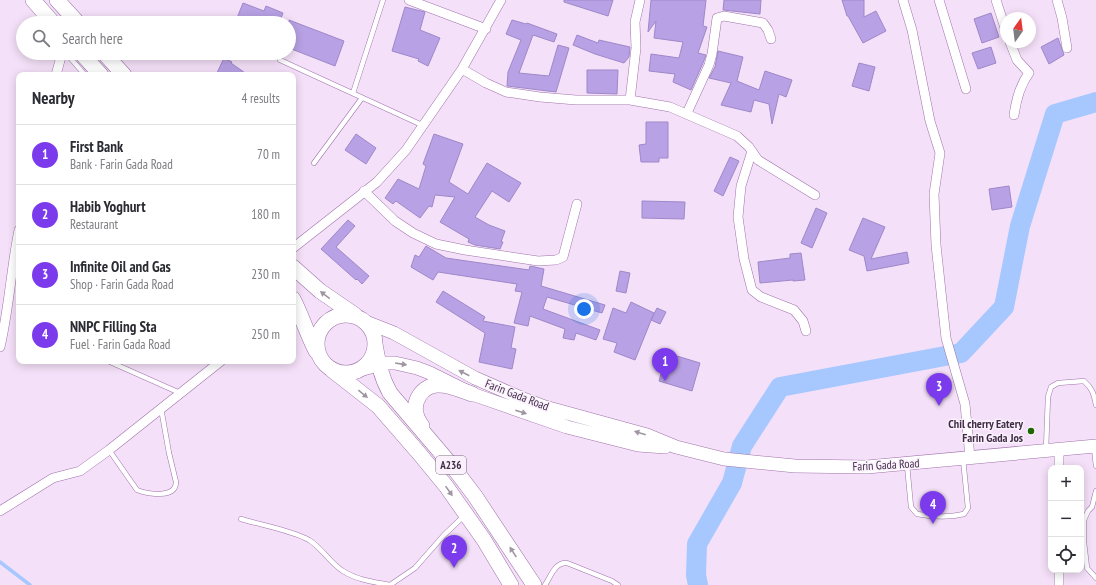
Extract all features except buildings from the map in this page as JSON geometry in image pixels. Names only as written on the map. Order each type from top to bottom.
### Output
[{"type":"highway","points":[[33,0],[48,16]]},
{"type":"highway","points":[[57,0],[72,16]]},
{"type":"highway","points":[[87,60],[98,72]]},
{"type":"highway","points":[[110,60],[121,72]]},
{"type":"highway","points":[[296,270],[320,291],[361,320]]},
{"type":"highway","name":"A236","points":[[296,307],[318,355],[324,364],[367,397],[393,423],[446,486],[484,540],[511,585]]},
{"type":"highway","points":[[318,355],[316,347],[317,337],[321,328],[331,318],[341,315],[361,320]]},
{"type":"highway","name":"A236","points":[[361,320],[372,331],[378,364],[384,382],[390,393],[430,438],[474,496],[534,585]]},
{"type":"highway","points":[[332,370],[343,374],[353,373],[362,369],[371,360],[375,351],[375,344]]},
{"type":"highway","name":"A236","points":[[430,438],[417,417],[416,410],[419,395],[423,390],[434,385],[441,385],[449,386],[472,394]]},
{"type":"main road","name":"Farin Gada Road","points":[[361,320],[394,333],[454,368],[503,391],[545,407],[647,435],[676,447],[724,459],[758,463],[830,467],[867,467],[1046,452],[1095,446]]},
{"type":"main road","name":"Farin Gada Road","points":[[362,369],[378,364],[395,363],[417,368],[472,394],[567,427],[638,445],[676,447]]},
{"type":"street","points":[[409,0],[486,29]]},
{"type":"street","points":[[296,246],[377,182],[406,150],[462,69],[502,0]]},
{"type":"street","points":[[630,100],[636,48],[635,22],[640,0]]},
{"type":"street","points":[[903,0],[912,30],[930,121],[940,153],[934,194],[936,245],[946,338],[965,404],[966,459]]},
{"type":"street","points":[[939,0],[966,90]]},
{"type":"street","points":[[996,0],[1000,12]]},
{"type":"street","points":[[1057,0],[1062,18],[1067,48]]},
{"type":"street","points":[[687,113],[709,65],[718,18],[724,16],[762,23],[768,30],[771,39]]},
{"type":"street","points":[[1012,48],[1017,60],[1029,73],[1025,77],[1016,102],[1014,115]]},
{"type":"street","points":[[57,72],[60,60]]},
{"type":"street","points":[[462,69],[486,83],[506,92],[576,100],[630,100],[670,107],[687,113],[737,136],[752,151],[758,160],[815,195]]},
{"type":"street","points":[[752,151],[741,186],[738,217],[744,259],[752,290],[761,297],[794,310],[803,321],[806,331]]},
{"type":"street","points":[[364,191],[395,221],[413,233],[436,244],[538,261],[556,260],[563,257],[577,204]]},
{"type":"street","points":[[0,347],[6,321],[16,249]]},
{"type":"street","points":[[0,511],[53,478],[80,471],[109,450],[217,364]]},
{"type":"street","points":[[1059,465],[1060,450]]},
{"type":"street","points":[[1059,573],[1059,585]]},
{"type":"lane","points":[[353,93],[383,0]]},
{"type":"lane","points":[[72,60],[82,72]]},
{"type":"lane","points":[[280,60],[422,125]]},
{"type":"lane","points":[[314,163],[362,98]]},
{"type":"lane","points":[[115,364],[180,393]]},
{"type":"lane","points":[[1046,452],[1048,397],[1051,387],[1058,383],[1084,381],[1090,386],[1094,393],[1096,405]]},
{"type":"lane","points":[[109,450],[137,490],[163,493],[173,490],[176,486],[176,482],[161,408]]},
{"type":"lane","points":[[1095,446],[1096,466]]},
{"type":"lane","points":[[907,464],[911,507],[917,514],[952,517],[964,514],[968,508],[966,459]]},
{"type":"lane","points":[[1096,490],[1092,507],[1088,511],[1084,520],[1087,568],[1096,578]]},
{"type":"lane","points":[[241,519],[308,540],[317,546],[342,571],[358,578],[390,585],[415,568],[444,535],[466,514]]},
{"type":"lane","points":[[545,585],[557,565],[561,563],[567,563],[612,581],[618,585]]},
{"type":"waterway","points":[[698,585],[696,575],[697,544],[732,483],[742,446],[780,387],[961,353],[1004,307],[1020,226],[1055,114],[1096,102]]},
{"type":"waterway","points":[[0,562],[30,585]]},
{"type":"place","name":"First Bank","points":[[665,381]]},
{"type":"place","name":"Infinite Oil and Gas","points":[[939,406]]},
{"type":"place","name":"Chil cherry Eatery Farin Gada Jos","points":[[1031,431]]},
{"type":"place","name":"NNPC Filling Sta","points":[[933,524]]},
{"type":"place","name":"Habib Yoghurt","points":[[454,568]]}]
